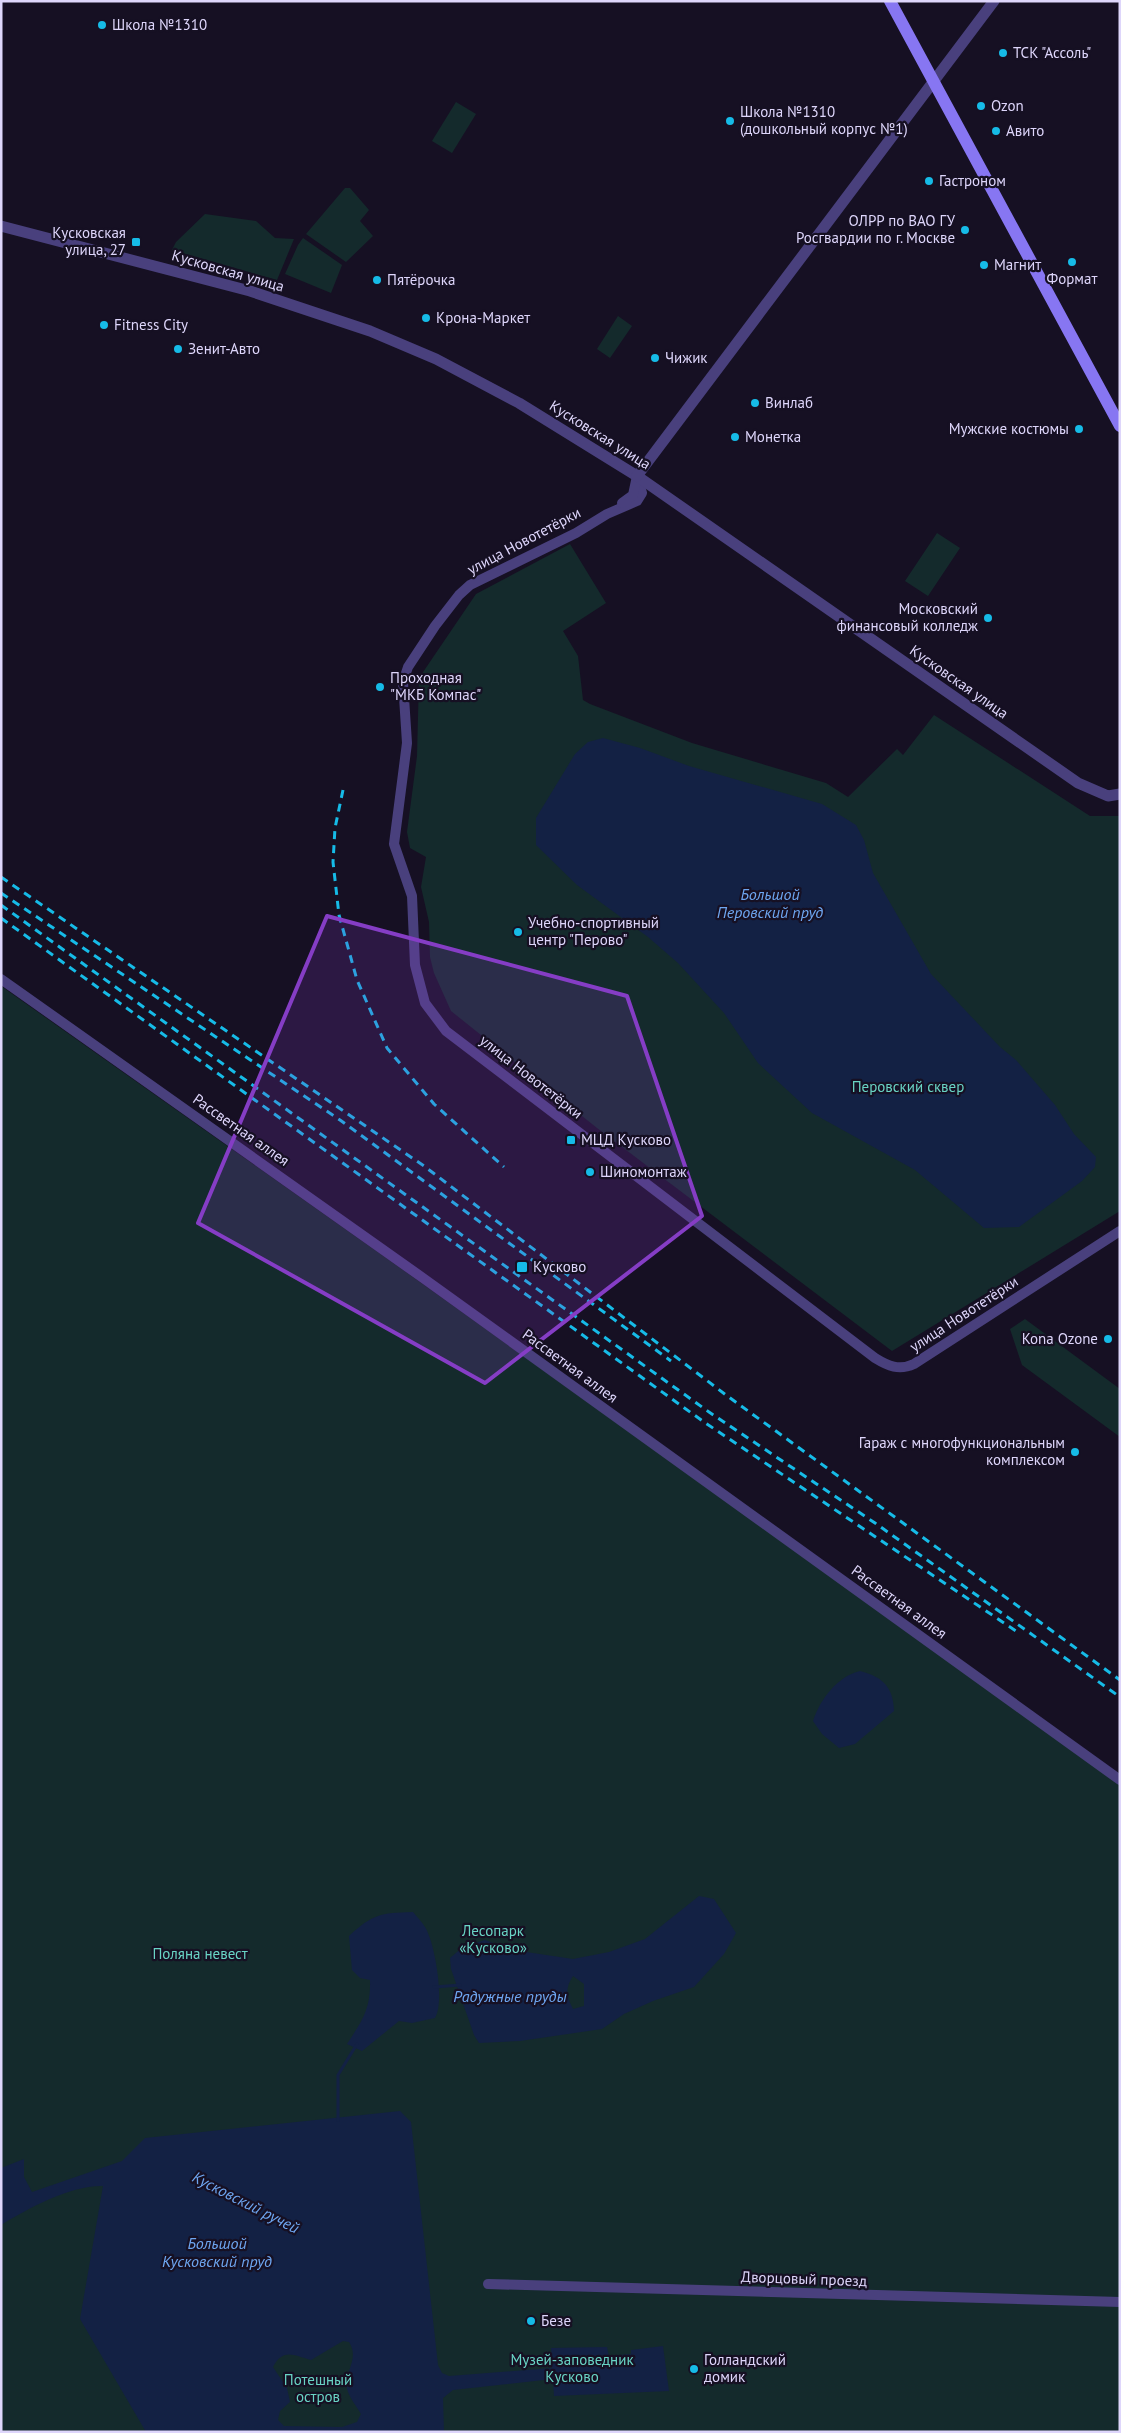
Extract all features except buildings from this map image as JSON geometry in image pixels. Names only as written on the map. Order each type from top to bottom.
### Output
[{"type":"main road","points":[[890,1],[1120,426]]},
{"type":"street","points":[[637,476],[994,1]]},
{"type":"street","name":"Кусковская улица","points":[[1,226],[250,291],[383,335],[436,359],[519,403],[637,476],[1078,783],[1108,796],[1120,794]]},
{"type":"street","name":"улица Новотетёрки","points":[[637,476],[642,493],[640,498],[607,514],[576,533],[470,586],[459,595],[435,626],[408,667],[403,682],[407,744],[394,844],[412,896],[414,957],[420,988],[425,1003],[434,1018],[446,1030],[763,1275],[874,1358],[893,1367],[907,1368],[914,1364],[1120,1231]]},
{"type":"street","name":"Рассветная аллея","points":[[1,979],[431,1284],[1120,1780]]},
{"type":"street","name":"Дворцовый проезд","points":[[488,2284],[1120,2302]]},
{"type":"highlighted area","points":[[327,916],[627,996],[702,1216],[485,1383],[198,1223]]},
{"type":"green space","points":[[456,102],[476,114],[452,153],[432,141]]},
{"type":"green space","points":[[345,188],[350,188],[369,210],[360,221],[373,236],[346,262],[306,234]]},
{"type":"green space","points":[[205,214],[256,221],[275,238],[294,239],[277,280],[172,250],[176,242]]},
{"type":"green space","points":[[303,238],[342,265],[331,293],[285,274]]},
{"type":"green space","points":[[618,316],[632,326],[610,358],[597,349]]},
{"type":"green space","points":[[937,533],[960,548],[928,596],[905,581]]},
{"type":"green space","name":"Перовский сквер","points":[[570,544],[606,603],[563,631],[578,656],[583,700],[590,704],[692,743],[826,783],[848,797],[897,749],[903,755],[934,715],[1090,816],[1120,816],[1120,1211],[892,1351],[597,1128],[451,1011],[434,973],[430,957],[429,922],[421,887],[426,857],[410,848],[407,832],[417,756],[419,678],[476,594]]},
{"type":"green space","name":"Лесопарк «Кусково»","points":[[1,986],[403,1270],[1120,1783],[1120,2432],[1,2432]]},
{"type":"green space","points":[[1025,1319],[1120,1389],[1120,1437],[1022,1365],[1010,1329]]},
{"type":"water","name":"Большой Перовский пруд","points":[[603,738],[640,748],[689,766],[822,804],[856,825],[864,840],[873,873],[931,974],[1000,1047],[1016,1060],[1055,1105],[1074,1134],[1096,1157],[1095,1167],[1082,1181],[1019,1227],[984,1228],[915,1170],[812,1113],[758,1063],[724,1013],[678,963],[648,937],[577,885],[536,845],[536,818],[575,754],[588,742]]},
{"type":"water","points":[[860,1671],[875,1676],[885,1684],[892,1695],[894,1711],[855,1744],[839,1748],[822,1734],[813,1721],[825,1697],[837,1683]]},
{"type":"water","name":"Радужные пруды","points":[[699,1896],[714,1899],[736,1933],[724,1954],[694,1987],[653,2001],[624,2014],[602,2029],[520,2041],[479,2043],[474,2035],[451,1969],[450,1958],[463,1947],[485,1940],[513,1950],[573,1959],[609,1952],[645,1939]],"holes":[[[573,1976],[584,1984],[584,2006],[573,2009],[567,1992],[570,1980]]]},
{"type":"water","name":"Радужные пруды","points":[[413,1912],[425,1927],[432,1946],[438,1972],[438,2010],[435,2018],[412,2023],[399,2021],[362,2051],[347,2044],[367,2007],[370,1980],[360,1978],[352,1970],[349,1936],[364,1923],[378,1916]]},
{"type":"water","name":"Большой Кусковский пруд","points":[[400,2111],[411,2122],[438,2365],[442,2373],[449,2376],[552,2368],[551,2348],[607,2347],[609,2356],[631,2354],[631,2350],[663,2346],[669,2391],[554,2396],[553,2379],[453,2390],[443,2398],[444,2432],[146,2432],[80,2319],[103,2186],[64,2193],[37,2205],[1,2225],[1,2168],[24,2159],[24,2177],[32,2192],[122,2161],[145,2138]],"holes":[[[343,2341],[349,2342],[353,2354],[347,2389],[361,2414],[357,2422],[342,2427],[284,2426],[278,2420],[280,2411],[290,2402],[287,2388],[273,2367],[277,2361],[289,2354],[311,2360]]]},
{"type":"waterway","points":[[434,1987],[460,1985]]},
{"type":"waterway","points":[[338,2120],[338,2075],[357,2044]]},
{"type":"railway","points":[[343,790],[335,828],[333,862],[339,915],[357,980],[387,1048],[434,1104],[504,1167]]},
{"type":"railway","points":[[1,877],[424,1166],[726,1395],[1120,1680]]},
{"type":"railway","points":[[1,893],[340,1120],[671,1361]]},
{"type":"railway","points":[[1,905],[709,1412],[875,1523],[1120,1697]]},
{"type":"railway","points":[[1,918],[704,1422],[1016,1631]]},
{"type":"place","name":"Школа №1310","points":[[102,25]]},
{"type":"place","name":"ТСК \"Ассоль\"","points":[[1003,53]]},
{"type":"place","name":"Ozon","points":[[981,106]]},
{"type":"place","name":"Школа №1310 (дошкольный корпус №1)","points":[[730,121]]},
{"type":"place","name":"Авито","points":[[996,131]]},
{"type":"place","name":"Гастроном","points":[[929,181]]},
{"type":"place","name":"ОЛРР по ВАО ГУ Росгвардии по г. Москве","points":[[965,230]]},
{"type":"place","name":"Кусковская улица, 27","points":[[136,242]]},
{"type":"place","name":"Формат","points":[[1072,262]]},
{"type":"place","name":"Магнит","points":[[984,265]]},
{"type":"place","name":"Пятёрочка","points":[[377,280]]},
{"type":"place","name":"Крона-Маркет","points":[[426,318]]},
{"type":"place","name":"Fitness City","points":[[104,325]]},
{"type":"place","name":"Зенит-Авто","points":[[178,349]]},
{"type":"place","name":"Чижик","points":[[655,358]]},
{"type":"place","name":"Винлаб","points":[[755,403]]},
{"type":"place","name":"Мужские костюмы","points":[[1079,429]]},
{"type":"place","name":"Монетка","points":[[735,437]]},
{"type":"place","name":"Московский финансовый колледж","points":[[988,618]]},
{"type":"place","name":"Проходная \"МКБ Компас\"","points":[[380,687]]},
{"type":"place","name":"Учебно-спортивный центр \"Перово\"","points":[[518,932]]},
{"type":"place","name":"МЦД Кусково","points":[[571,1140]]},
{"type":"place","name":"Шиномонтаж","points":[[590,1172]]},
{"type":"place","name":"Кусково","points":[[522,1267]]},
{"type":"place","name":"Kona Ozone","points":[[1108,1339]]},
{"type":"place","name":"Гараж с многофункциональным комплексом","points":[[1075,1452]]},
{"type":"place","name":"Безе","points":[[531,2321]]},
{"type":"place","name":"Голландский домик","points":[[694,2369]]},
{"type":"park label","name":"Поляна невест","points":[[200,1954]]},
{"type":"park label","name":"Музей-заповедник Кусково","points":[[572,2368]]},
{"type":"park label","name":"Потешный остров","points":[[318,2388]]},
{"type":"water label","name":"Кусковский ручей","points":[[246,2202]]}]
